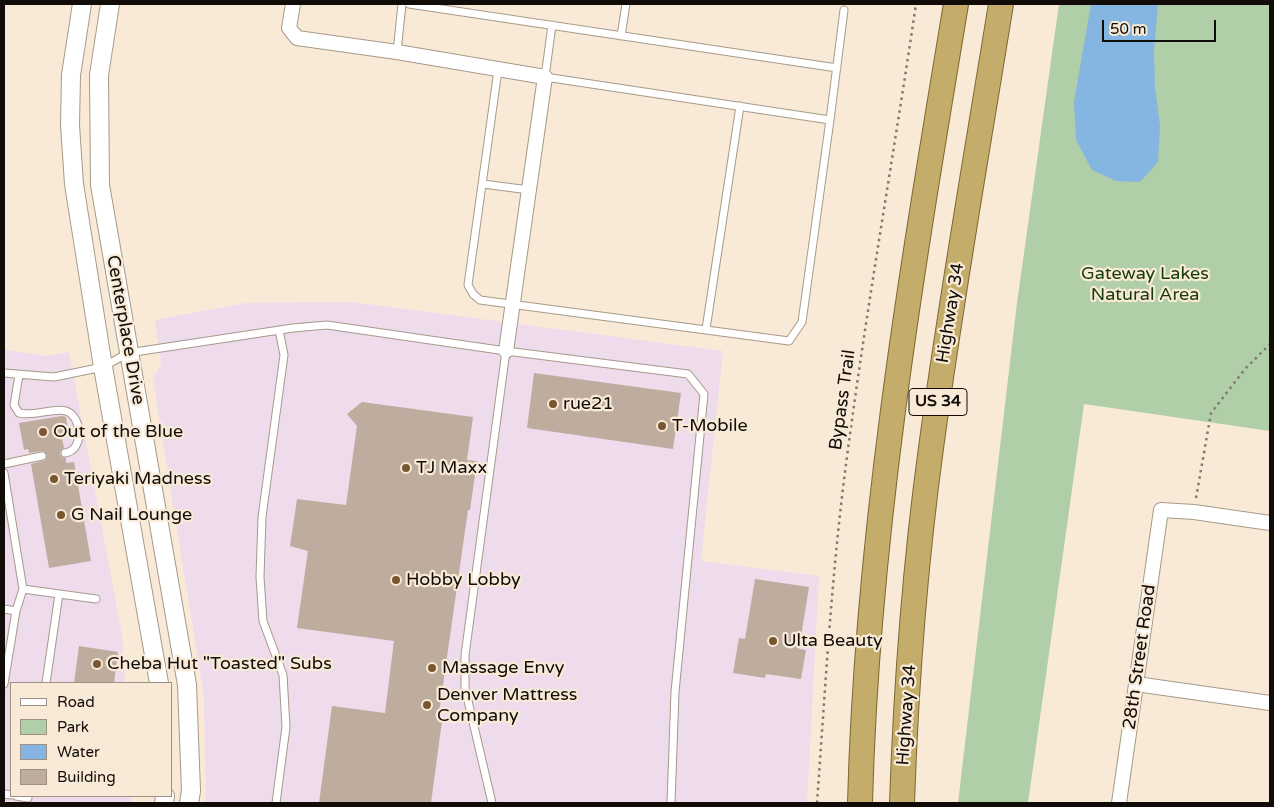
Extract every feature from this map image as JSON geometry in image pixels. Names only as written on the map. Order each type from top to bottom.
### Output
[{"type":"highway","name":"US 34","points":[[860,803],[872,593],[892,414],[956,4]]},
{"type":"highway","name":"Highway 34","points":[[902,803],[904,746],[916,590],[931,450],[951,308],[1001,4]]},
{"type":"street","name":"Centerplace Drive","points":[[82,4],[71,75],[70,125],[74,184],[103,367],[159,682]]},
{"type":"street","name":"Centerplace Drive","points":[[110,4],[98,75],[100,185],[187,685],[191,791],[189,803]]},
{"type":"street","points":[[293,4],[289,28],[297,38],[397,52],[545,77],[506,351]]},
{"type":"street","name":"28th Street Road","points":[[1120,803],[1161,510],[1194,512]]},
{"type":"street","points":[[1194,512],[1270,523]]},
{"type":"street","points":[[1136,684],[1270,703]]},
{"type":"lane","points":[[397,52],[402,4]]},
{"type":"lane","points":[[409,4],[837,68]]},
{"type":"lane","points":[[621,36],[626,4]]},
{"type":"lane","points":[[498,70],[468,285],[480,300],[706,328],[789,341],[802,322],[844,10]]},
{"type":"lane","points":[[552,25],[545,77],[830,120]]},
{"type":"lane","points":[[706,328],[740,106]]},
{"type":"lane","points":[[482,184],[529,190]]},
{"type":"lane","points":[[4,373],[54,377],[103,367],[128,353],[279,330],[327,325],[506,351],[688,374],[704,394],[675,692],[671,803]]},
{"type":"lane","points":[[276,803],[286,727],[283,675],[264,621],[260,577],[262,517],[284,355],[279,330]]},
{"type":"lane","points":[[492,803],[465,688],[465,655],[506,351]]},
{"type":"lane","points":[[19,375],[14,405],[19,413],[28,415],[63,410],[70,412],[76,418],[79,441],[75,449],[65,453]]},
{"type":"lane","points":[[4,464],[42,456]]},
{"type":"lane","points":[[4,473],[22,589],[16,611],[4,684]]},
{"type":"lane","points":[[22,589],[96,599]]},
{"type":"lane","points":[[46,682],[59,594]]},
{"type":"lane","points":[[4,610],[16,611]]},
{"type":"path","name":"Bypass Trail","points":[[817,803],[830,626],[845,474],[916,4]]},
{"type":"path","points":[[1194,512],[1211,413],[1245,369],[1270,344]]},
{"type":"shaded area","points":[[352,302],[723,351],[701,561],[819,576],[807,803],[206,803],[204,697],[153,380],[161,364],[155,320],[246,303]]},
{"type":"shaded area","points":[[4,350],[48,356],[69,352],[122,634],[125,682],[10,682],[10,797],[132,797],[131,803],[4,803]]},
{"type":"green space","name":"Gateway Lakes Natural Area","points":[[1059,4],[1270,4],[1270,431],[1084,404],[1028,803],[958,803],[1017,303]]},
{"type":"water","points":[[1091,4],[1158,4],[1154,51],[1155,88],[1160,126],[1158,162],[1140,182],[1116,181],[1092,170],[1076,140],[1074,102]]},
{"type":"building","points":[[534,373],[681,393],[673,449],[527,428]]},
{"type":"building","points":[[362,402],[473,417],[467,460],[477,461],[470,510],[468,510],[438,720],[442,721],[431,803],[319,803],[332,706],[385,713],[394,641],[297,628],[308,551],[290,546],[297,499],[346,505],[357,426],[347,414]]},
{"type":"building","points":[[66,417],[69,436],[62,438],[64,448],[60,454],[66,458],[66,463],[74,462],[91,561],[49,568],[31,464],[45,460],[47,455],[43,451],[29,453],[28,449],[24,450],[19,423]]},
{"type":"building","points":[[755,579],[809,587],[799,649],[806,650],[801,679],[766,674],[765,678],[733,673],[739,638],[745,639]]},
{"type":"building","points":[[79,646],[118,652],[114,682],[74,682]]},
{"type":"place","name":"rue21","points":[[553,404]]},
{"type":"place","name":"T-Mobile","points":[[662,426]]},
{"type":"place","name":"Out of the Blue","points":[[43,432]]},
{"type":"place","name":"TJ Maxx","points":[[406,468]]},
{"type":"place","name":"Teriyaki Madness","points":[[54,479]]},
{"type":"place","name":"G Nail Lounge","points":[[61,515]]},
{"type":"place","name":"Hobby Lobby","points":[[396,580]]},
{"type":"place","name":"Ulta Beauty","points":[[773,641]]},
{"type":"place","name":"Cheba Hut \"Toasted\" Subs","points":[[97,664]]},
{"type":"place","name":"Massage Envy","points":[[432,668]]},
{"type":"place","name":"Denver Mattress Company","points":[[427,705]]}]
